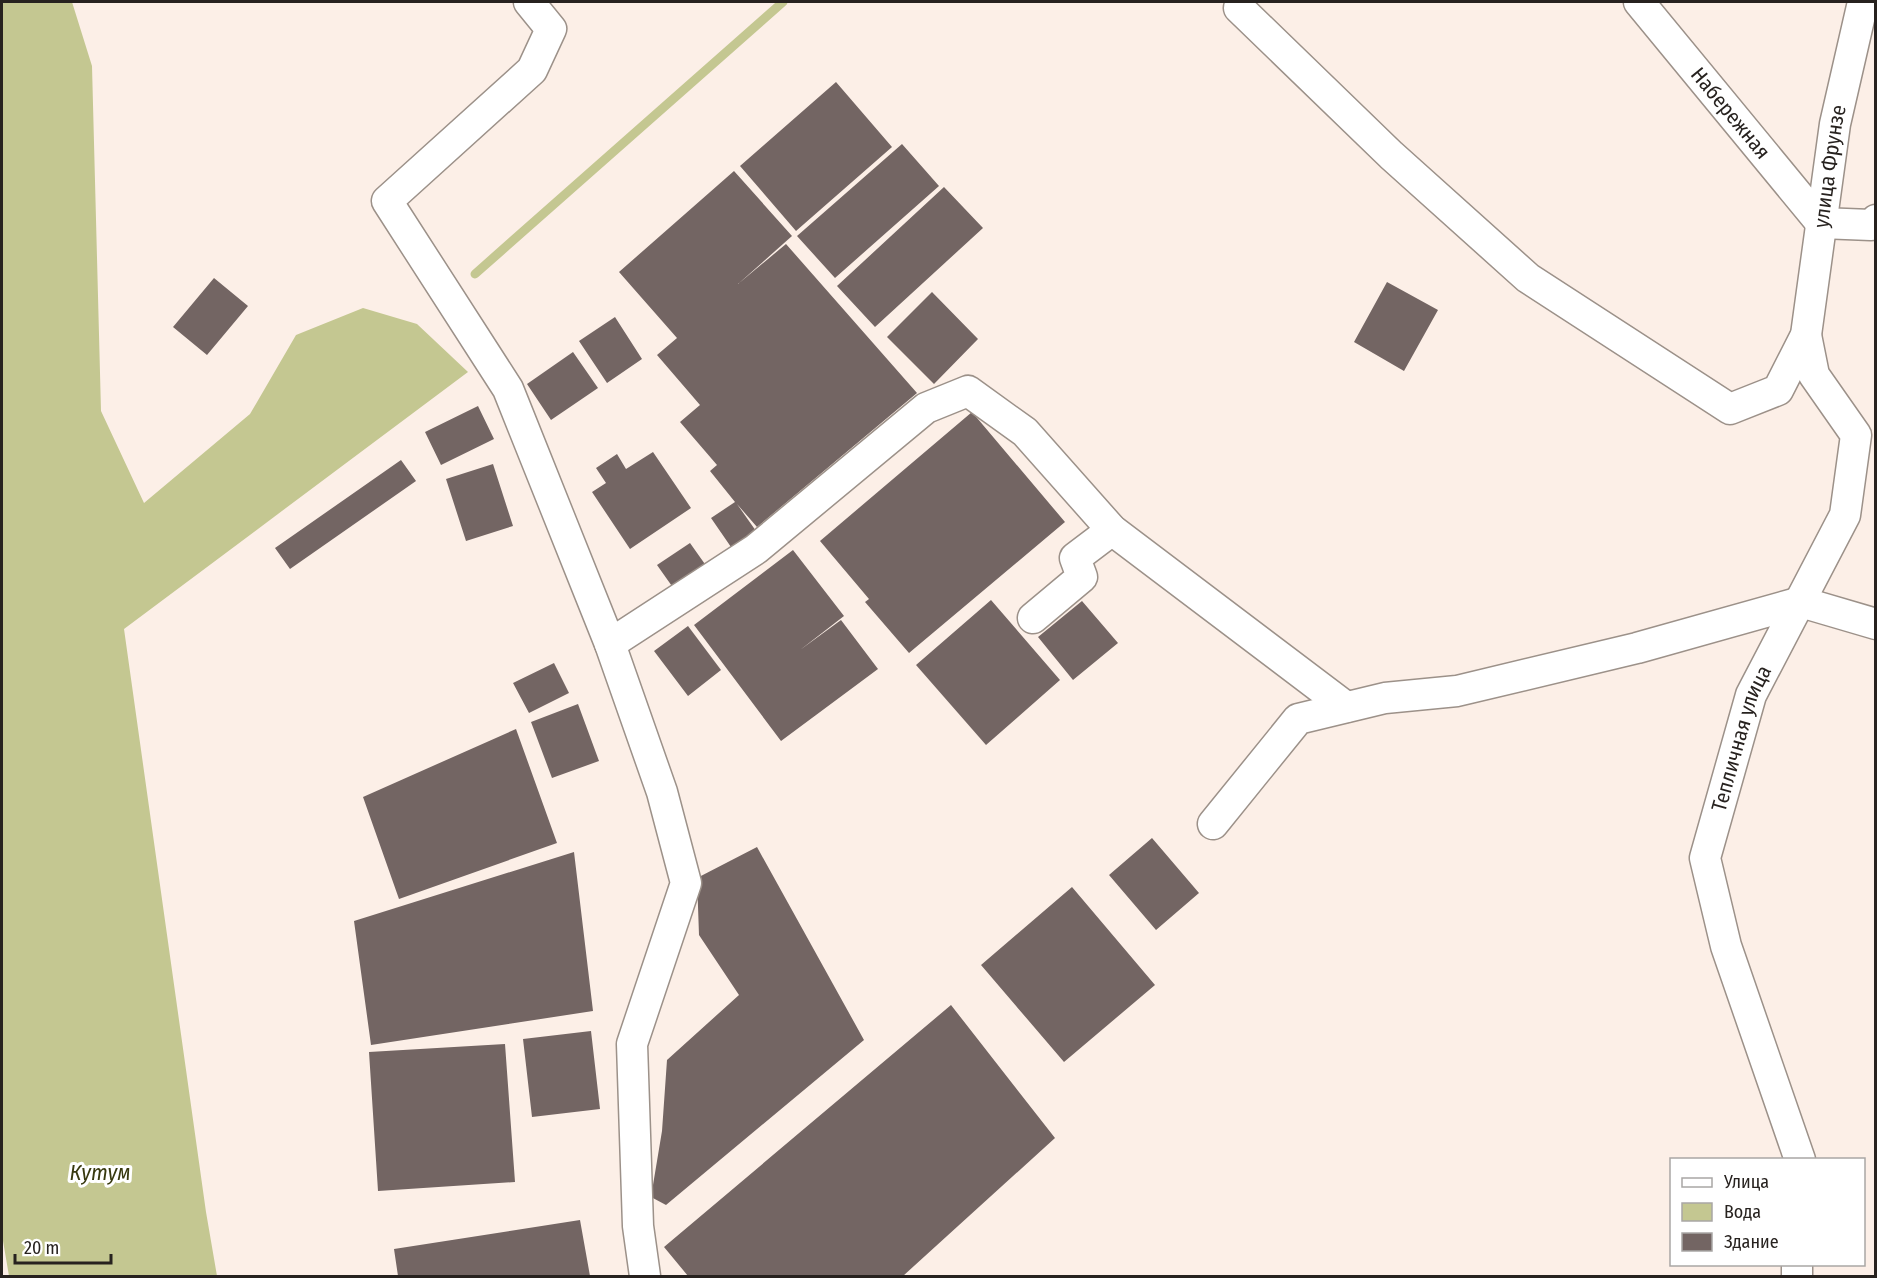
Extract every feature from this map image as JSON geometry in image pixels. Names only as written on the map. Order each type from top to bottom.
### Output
[{"type":"street","points":[[529,2],[551,28],[532,70],[387,201],[508,389],[610,644],[662,792],[686,883],[632,1044],[638,1226],[645,1276]]},
{"type":"street","name":"Набережная","points":[[1639,2],[1821,224]]},
{"type":"street","name":"улица Фрунзе","points":[[1806,334],[1836,124],[1863,2]]},
{"type":"street","points":[[1239,8],[1391,154],[1528,278],[1730,409],[1778,390],[1806,334]]},
{"type":"street","points":[[1821,224],[1871,225],[1875,220]]},
{"type":"street","name":"Тепличная улица","points":[[1799,1158],[1726,946],[1705,858],[1751,695],[1845,515],[1863,470],[1856,435],[1814,375],[1806,334]]},
{"type":"street","points":[[610,644],[756,549],[926,408],[968,391],[1025,432],[1112,530],[1346,707]]},
{"type":"street","points":[[1033,618],[1082,577],[1075,558],[1112,530]]},
{"type":"street","points":[[1213,824],[1298,719],[1385,698],[1457,691],[1637,648],[1801,602],[1875,624]]},
{"type":"water","name":"Кутум","points":[[2,2],[72,2],[92,66],[101,411],[144,503],[250,414],[296,335],[363,308],[417,324],[468,372],[124,629],[217,1276],[9,1276],[2,1235]]},
{"type":"building","points":[[836,82],[892,147],[796,231],[740,166]]},
{"type":"building","points":[[902,144],[939,186],[835,278],[797,236]]},
{"type":"building","points":[[734,171],[792,236],[738,284],[786,244],[917,393],[757,527],[737,504],[756,531],[731,547],[711,518],[735,502],[710,471],[717,465],[680,422],[700,405],[657,355],[677,338],[619,272]]},
{"type":"building","points":[[944,187],[983,228],[875,327],[837,286]]},
{"type":"building","points":[[214,278],[248,306],[207,355],[173,327]]},
{"type":"building","points":[[1387,282],[1438,310],[1404,371],[1354,342]]},
{"type":"building","points":[[932,292],[978,339],[934,384],[887,337]]},
{"type":"building","points":[[615,317],[642,359],[607,383],[579,341]]},
{"type":"building","points":[[573,352],[598,388],[551,420],[527,384]]},
{"type":"building","points":[[478,406],[494,439],[441,465],[425,432]]},
{"type":"building","points":[[972,412],[1065,522],[909,653],[865,602],[869,599],[820,541]]},
{"type":"building","points":[[653,452],[691,508],[630,549],[592,492],[606,483],[596,468],[617,454],[626,469]]},
{"type":"building","points":[[401,460],[416,481],[290,569],[275,548]]},
{"type":"building","points":[[493,464],[513,526],[466,541],[446,479]]},
{"type":"building","points":[[690,543],[707,567],[674,589],[657,565]]},
{"type":"building","points":[[793,550],[844,616],[800,650],[841,620],[878,669],[781,741],[694,625]]},
{"type":"building","points":[[991,600],[1060,680],[986,745],[916,665]]},
{"type":"building","points":[[1082,601],[1118,643],[1073,680],[1038,637]]},
{"type":"building","points":[[688,626],[721,670],[688,696],[654,651]]},
{"type":"building","points":[[554,663],[569,693],[529,713],[513,683]]},
{"type":"building","points":[[578,704],[599,761],[552,778],[531,722]]},
{"type":"building","points":[[516,729],[557,843],[399,899],[363,797]]},
{"type":"building","points":[[1152,838],[1199,893],[1156,930],[1109,875]]},
{"type":"building","points":[[757,847],[864,1040],[666,1205],[651,1197],[662,1131],[667,1060],[739,995],[699,935],[697,878]]},
{"type":"building","points":[[574,852],[593,1011],[371,1045],[354,921]]},
{"type":"building","points":[[1072,887],[1155,985],[1064,1062],[981,965]]},
{"type":"building","points":[[951,1005],[1055,1138],[903,1276],[688,1276],[664,1247]]},
{"type":"building","points":[[591,1031],[600,1109],[532,1117],[523,1039]]},
{"type":"building","points":[[505,1044],[515,1182],[378,1191],[369,1052]]},
{"type":"building","points":[[580,1220],[590,1276],[398,1276],[394,1249]]},
{"type":"waterway","points":[[475,274],[783,2]]}]
